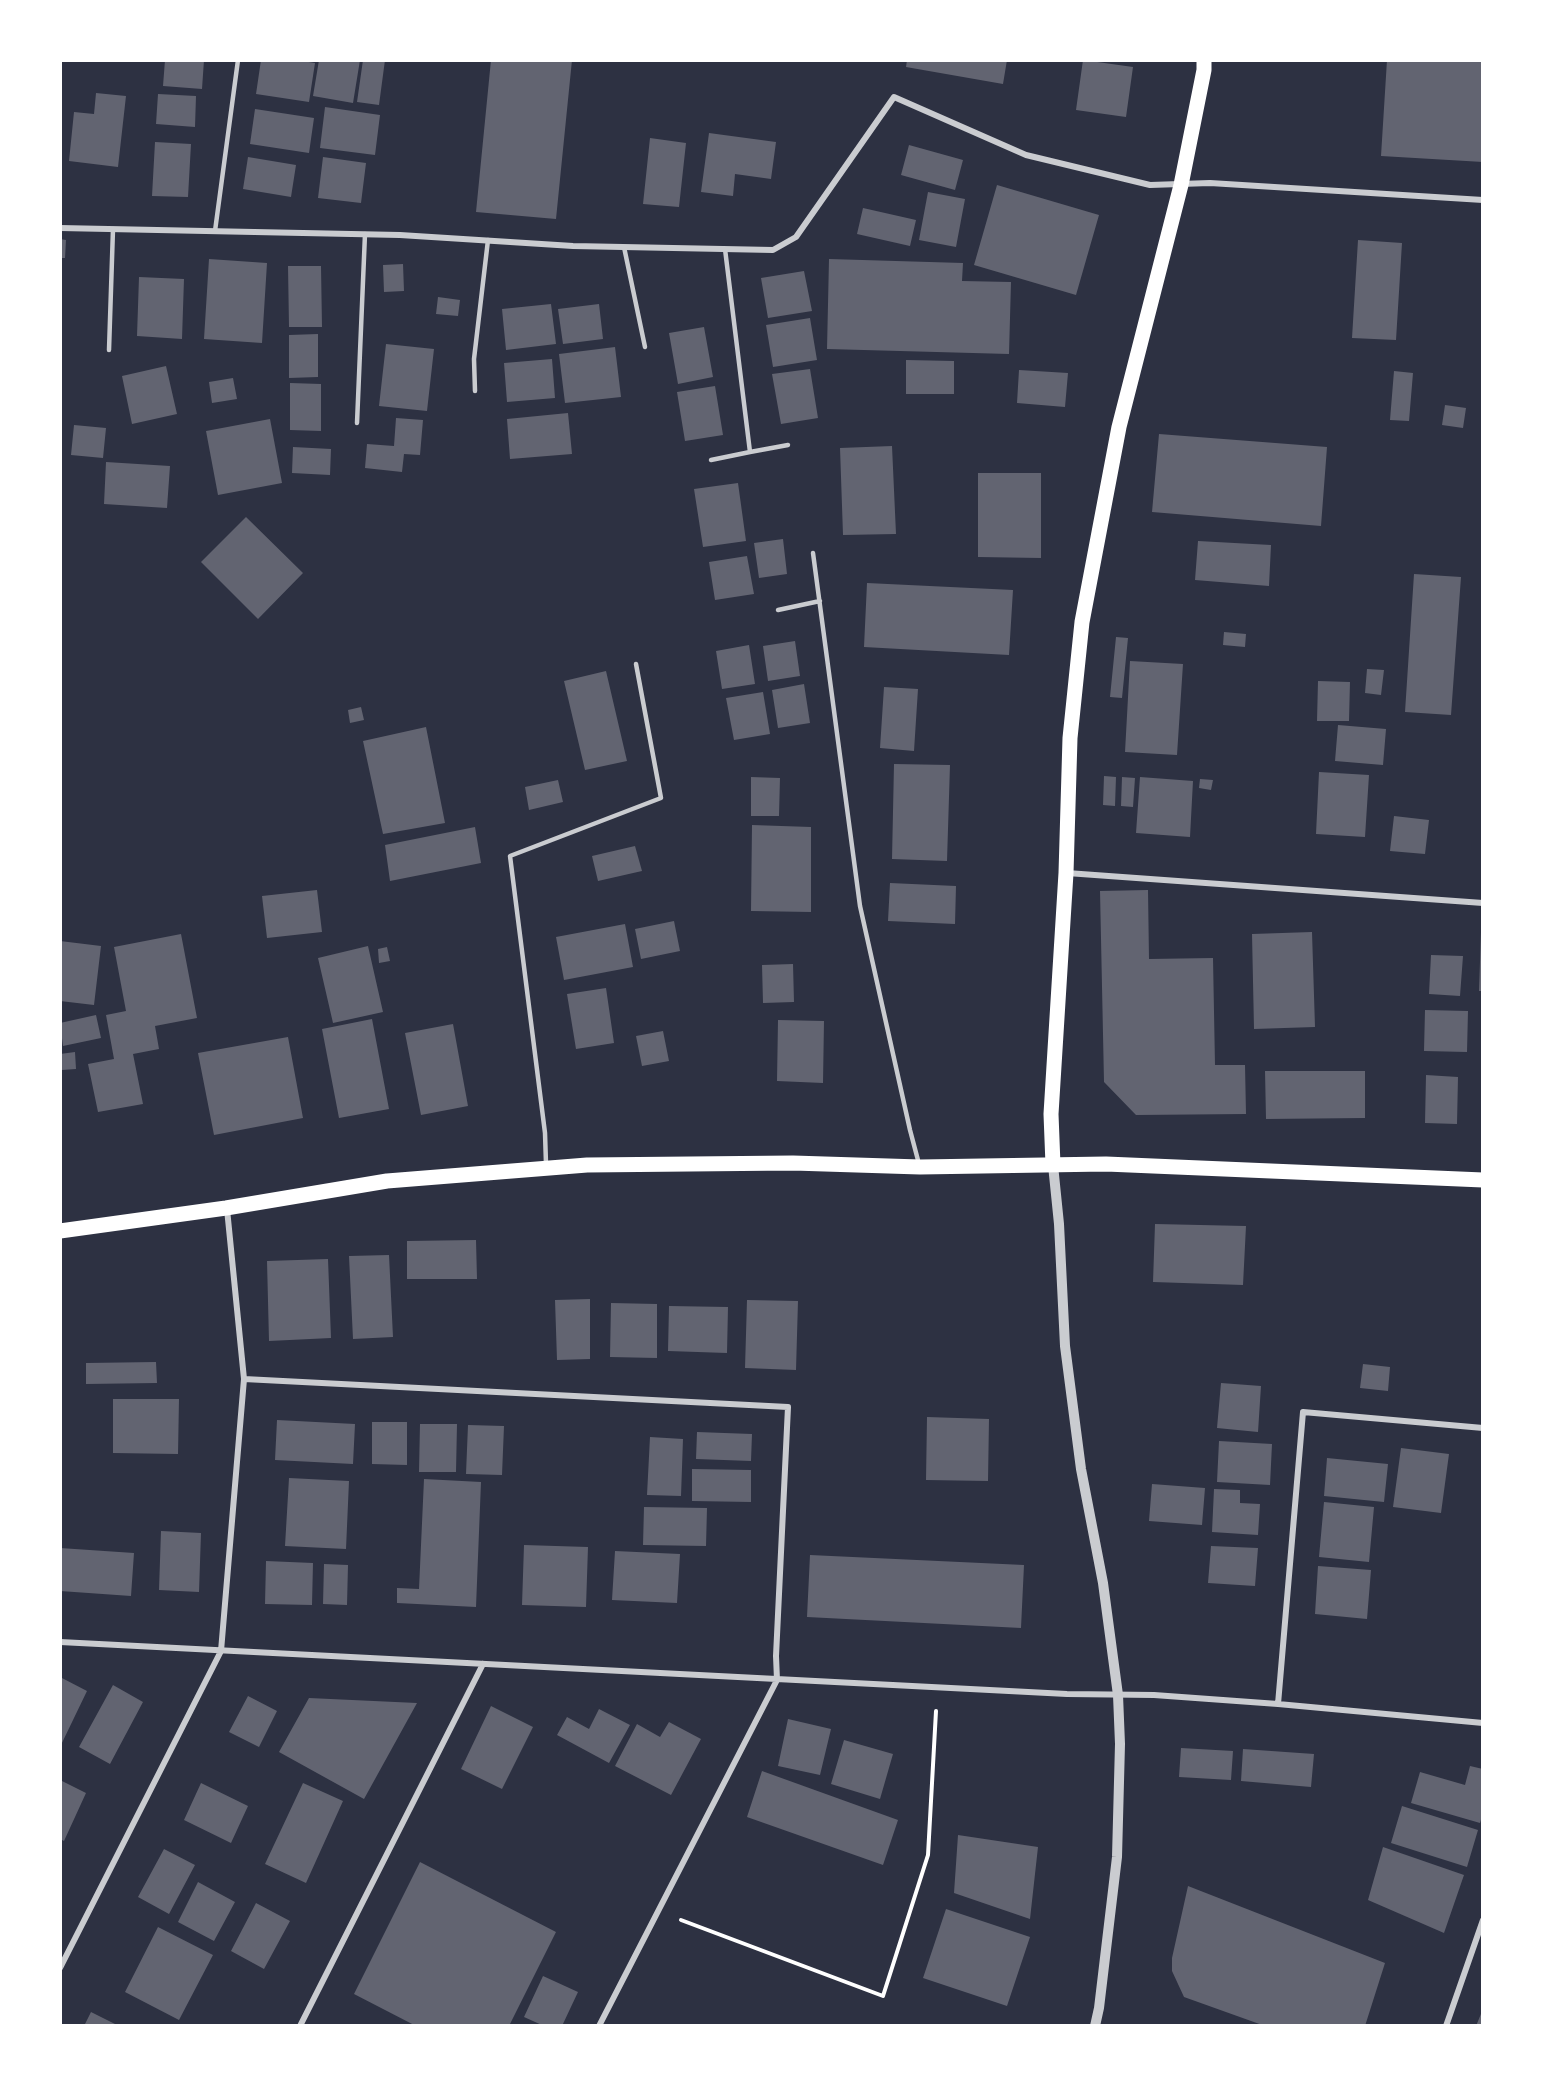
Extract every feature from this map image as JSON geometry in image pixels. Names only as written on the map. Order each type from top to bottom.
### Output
[{"type":"main road","points":[[1053,1165],[1051,1113],[1066,873],[1070,738],[1082,622],[1119,427],[1181,185],[1204,70],[1204,60]]},
{"type":"main road","points":[[60,1231],[226,1208],[387,1181],[587,1165],[793,1163],[920,1167],[1106,1164],[1483,1180]]},
{"type":"street","points":[[60,228],[364,234],[573,246],[773,250],[796,237],[894,97],[1026,155],[1150,185],[1210,183],[1483,200]]},
{"type":"street","points":[[1066,873],[1483,903]]},
{"type":"street","points":[[1053,1165],[1059,1224],[1065,1346],[1081,1469],[1103,1583],[1118,1695],[1120,1744],[1117,1857],[1095,2026]]},
{"type":"street","points":[[60,1968],[221,1651],[244,1380],[226,1208]]},
{"type":"street","points":[[244,1380],[788,1407],[776,1656],[777,1680],[598,2026]]},
{"type":"street","points":[[1278,1704],[1303,1412],[1483,1428]]},
{"type":"street","points":[[60,1642],[777,1680],[1066,1694],[1154,1695],[1483,1723]]},
{"type":"street","points":[[300,2026],[483,1664]]},
{"type":"street","points":[[1446,2026],[1483,1920]]},
{"type":"lane","points":[[215,231],[238,60]]},
{"type":"lane","points":[[109,350],[113,229]]},
{"type":"lane","points":[[357,423],[364,234]]},
{"type":"lane","points":[[475,391],[474,359],[488,240]]},
{"type":"lane","points":[[624,247],[645,347]]},
{"type":"lane","points":[[725,249],[750,452]]},
{"type":"lane","points":[[711,460],[788,445]]},
{"type":"lane","points":[[813,554],[860,906],[920,1167]]},
{"type":"lane","points":[[778,610],[820,601]]},
{"type":"lane","points":[[547,1170],[545,1133],[510,856],[661,798],[636,664]]},
{"type":"path","points":[[658,1911],[883,1996],[928,1855],[936,1709]]},
{"type":"building","points":[[165,60],[204,60],[202,89],[163,86]]},
{"type":"building","points":[[261,60],[296,60],[315,63],[309,102],[256,94]]},
{"type":"building","points":[[319,60],[360,60],[353,103],[313,96]]},
{"type":"building","points":[[363,60],[385,60],[379,105],[357,102]]},
{"type":"building","points":[[491,60],[572,60],[556,219],[476,212]]},
{"type":"building","points":[[907,60],[1007,60],[1003,84],[906,67]]},
{"type":"building","points":[[1083,60],[1133,67],[1126,117],[1076,110]]},
{"type":"building","points":[[1387,60],[1483,60],[1483,162],[1381,156]]},
{"type":"building","points":[[96,93],[126,96],[118,167],[69,161],[74,112],[94,114]]},
{"type":"building","points":[[158,94],[196,96],[195,127],[156,124]]},
{"type":"building","points":[[325,107],[380,115],[375,155],[320,148]]},
{"type":"building","points":[[255,109],[314,118],[309,153],[250,144]]},
{"type":"building","points":[[709,133],[776,142],[771,179],[735,174],[733,196],[701,192]]},
{"type":"building","points":[[650,138],[686,143],[679,207],[643,204]]},
{"type":"building","points":[[155,142],[191,144],[188,197],[152,196]]},
{"type":"building","points":[[909,145],[963,160],[955,190],[901,175]]},
{"type":"building","points":[[248,157],[296,165],[291,197],[243,189]]},
{"type":"building","points":[[323,157],[366,163],[361,203],[318,198]]},
{"type":"building","points":[[997,185],[1099,215],[1076,295],[974,265]]},
{"type":"building","points":[[928,192],[965,199],[956,247],[919,240]]},
{"type":"building","points":[[863,208],[916,220],[910,246],[857,234]]},
{"type":"building","points":[[60,239],[66,240],[65,258],[60,258]]},
{"type":"building","points":[[1358,240],[1402,243],[1396,340],[1352,338]]},
{"type":"building","points":[[209,259],[267,263],[262,343],[204,339]]},
{"type":"building","points":[[829,259],[963,263],[962,281],[1011,282],[1009,354],[827,349]]},
{"type":"building","points":[[403,264],[404,291],[384,292],[383,265]]},
{"type":"building","points":[[288,266],[321,266],[322,327],[289,327]]},
{"type":"building","points":[[804,271],[812,311],[768,318],[761,278]]},
{"type":"building","points":[[139,277],[184,279],[182,339],[137,336]]},
{"type":"building","points":[[438,297],[460,300],[458,316],[436,314]]},
{"type":"building","points":[[551,304],[556,344],[506,350],[502,309]]},
{"type":"building","points":[[599,304],[603,339],[563,344],[558,309]]},
{"type":"building","points":[[810,318],[817,360],[773,367],[766,325]]},
{"type":"building","points":[[704,327],[713,377],[678,384],[669,333]]},
{"type":"building","points":[[318,334],[318,377],[289,378],[289,335]]},
{"type":"building","points":[[386,344],[434,349],[427,411],[379,406]]},
{"type":"building","points":[[615,347],[621,397],[565,403],[559,354]]},
{"type":"building","points":[[552,359],[555,398],[507,402],[504,363]]},
{"type":"building","points":[[906,360],[954,361],[954,394],[906,394]]},
{"type":"building","points":[[166,366],[177,414],[132,424],[122,376]]},
{"type":"building","points":[[810,369],[818,418],[781,424],[772,374]]},
{"type":"building","points":[[1019,370],[1068,373],[1065,407],[1017,403]]},
{"type":"building","points":[[1394,371],[1413,373],[1409,421],[1390,420]]},
{"type":"building","points":[[233,378],[237,399],[212,403],[209,382]]},
{"type":"building","points":[[290,383],[321,384],[321,431],[290,430]]},
{"type":"building","points":[[715,386],[723,435],[685,441],[677,392]]},
{"type":"building","points":[[1445,405],[1466,408],[1463,428],[1442,425]]},
{"type":"building","points":[[568,413],[572,454],[510,459],[507,419]]},
{"type":"building","points":[[396,418],[423,420],[420,455],[404,454],[402,472],[365,468],[367,444],[394,446]]},
{"type":"building","points":[[270,419],[282,483],[218,495],[206,431]]},
{"type":"building","points":[[74,425],[106,428],[103,458],[71,455]]},
{"type":"building","points":[[1159,434],[1327,447],[1321,526],[1152,512]]},
{"type":"building","points":[[892,446],[896,534],[843,535],[840,448]]},
{"type":"building","points":[[293,447],[331,449],[330,475],[292,473]]},
{"type":"building","points":[[106,462],[170,466],[167,508],[104,504]]},
{"type":"building","points":[[978,473],[1041,473],[1041,558],[978,557]]},
{"type":"building","points":[[738,483],[746,541],[703,547],[694,489]]},
{"type":"building","points":[[246,517],[303,573],[258,619],[201,562]]},
{"type":"building","points":[[783,539],[787,574],[759,578],[754,543]]},
{"type":"building","points":[[1198,541],[1271,545],[1269,586],[1195,580]]},
{"type":"building","points":[[747,556],[754,594],[715,600],[709,562]]},
{"type":"building","points":[[1414,574],[1461,577],[1451,715],[1405,712]]},
{"type":"building","points":[[867,583],[1013,590],[1009,655],[864,647]]},
{"type":"building","points":[[1224,632],[1246,634],[1245,647],[1223,645]]},
{"type":"building","points":[[1116,637],[1128,638],[1122,698],[1110,697]]},
{"type":"building","points":[[795,641],[800,676],[768,681],[763,646]]},
{"type":"building","points":[[749,645],[755,684],[722,689],[716,651]]},
{"type":"building","points":[[1130,661],[1183,664],[1177,755],[1125,752]]},
{"type":"building","points":[[1367,669],[1384,670],[1381,695],[1365,693]]},
{"type":"building","points":[[606,671],[627,761],[585,770],[564,681]]},
{"type":"building","points":[[1318,681],[1350,682],[1349,721],[1317,721]]},
{"type":"building","points":[[804,684],[810,723],[778,728],[772,690]]},
{"type":"building","points":[[884,687],[918,689],[914,751],[880,748]]},
{"type":"building","points":[[763,692],[770,734],[734,740],[726,698]]},
{"type":"building","points":[[361,707],[364,720],[350,723],[348,710]]},
{"type":"building","points":[[1338,725],[1386,729],[1383,765],[1335,761]]},
{"type":"building","points":[[426,727],[445,823],[383,834],[363,741]]},
{"type":"building","points":[[894,764],[950,765],[947,861],[892,859]]},
{"type":"building","points":[[1319,772],[1369,775],[1365,837],[1316,834]]},
{"type":"building","points":[[1104,776],[1116,777],[1115,806],[1103,805]]},
{"type":"building","points":[[751,777],[780,778],[779,816],[751,816]]},
{"type":"building","points":[[1122,777],[1135,778],[1133,807],[1121,806]]},
{"type":"building","points":[[1140,777],[1193,781],[1190,837],[1136,833]]},
{"type":"building","points":[[1200,779],[1213,780],[1211,790],[1199,788]]},
{"type":"building","points":[[558,780],[563,802],[529,810],[525,787]]},
{"type":"building","points":[[1394,816],[1429,820],[1425,854],[1390,851]]},
{"type":"building","points":[[752,825],[811,827],[811,912],[751,911]]},
{"type":"building","points":[[475,827],[481,863],[390,881],[385,845]]},
{"type":"building","points":[[635,846],[642,871],[598,881],[592,856]]},
{"type":"building","points":[[890,883],[956,886],[955,924],[888,921]]},
{"type":"building","points":[[317,890],[322,932],[267,938],[262,896]]},
{"type":"building","points":[[1148,890],[1149,959],[1213,958],[1215,1065],[1245,1065],[1246,1114],[1136,1115],[1104,1082],[1100,891]]},
{"type":"building","points":[[674,921],[680,951],[641,959],[635,929]]},
{"type":"building","points":[[625,924],[633,967],[564,980],[556,937]]},
{"type":"building","points":[[1312,932],[1315,1027],[1254,1029],[1252,934]]},
{"type":"building","points":[[1481,932],[1483,932],[1483,991],[1479,991]]},
{"type":"building","points":[[181,934],[197,1018],[155,1026],[159,1049],[133,1054],[143,1104],[98,1112],[88,1064],[114,1059],[106,1015],[126,1011],[114,947]]},
{"type":"building","points":[[60,941],[101,946],[94,1005],[60,1001]]},
{"type":"building","points":[[368,946],[383,1012],[333,1023],[318,958]]},
{"type":"building","points":[[387,947],[390,961],[379,963],[378,949]]},
{"type":"building","points":[[1431,955],[1463,956],[1460,996],[1429,994]]},
{"type":"building","points":[[793,964],[794,1002],[763,1003],[762,965]]},
{"type":"building","points":[[606,988],[614,1043],[576,1049],[567,994]]},
{"type":"building","points":[[1425,1010],[1468,1011],[1467,1052],[1424,1051]]},
{"type":"building","points":[[96,1015],[101,1038],[63,1046],[60,1023]]},
{"type":"building","points":[[372,1019],[389,1109],[339,1118],[322,1029]]},
{"type":"building","points":[[778,1020],[824,1021],[823,1083],[777,1081]]},
{"type":"building","points":[[453,1024],[468,1106],[421,1115],[405,1033]]},
{"type":"building","points":[[663,1031],[669,1061],[642,1066],[636,1036]]},
{"type":"building","points":[[288,1037],[303,1118],[214,1135],[198,1053]]},
{"type":"building","points":[[75,1052],[76,1069],[62,1070],[60,1054]]},
{"type":"building","points":[[1265,1071],[1365,1071],[1365,1118],[1266,1119]]},
{"type":"building","points":[[1426,1075],[1458,1077],[1457,1124],[1425,1123]]},
{"type":"building","points":[[1155,1224],[1246,1226],[1243,1285],[1153,1282]]},
{"type":"building","points":[[476,1240],[477,1279],[407,1279],[407,1241]]},
{"type":"building","points":[[389,1255],[393,1337],[353,1339],[349,1256]]},
{"type":"building","points":[[328,1259],[331,1338],[269,1341],[267,1261]]},
{"type":"building","points":[[590,1299],[590,1359],[557,1360],[555,1300]]},
{"type":"building","points":[[747,1300],[798,1301],[796,1370],[745,1368]]},
{"type":"building","points":[[611,1303],[657,1304],[657,1358],[610,1357]]},
{"type":"building","points":[[669,1306],[728,1307],[727,1353],[668,1351]]},
{"type":"building","points":[[156,1362],[157,1383],[86,1384],[86,1363]]},
{"type":"building","points":[[1363,1364],[1390,1367],[1388,1391],[1360,1388]]},
{"type":"building","points":[[1221,1383],[1261,1386],[1258,1432],[1217,1428]]},
{"type":"building","points":[[113,1399],[179,1399],[178,1454],[113,1453]]},
{"type":"building","points":[[927,1417],[989,1419],[988,1481],[926,1480]]},
{"type":"building","points":[[277,1420],[355,1424],[353,1464],[275,1460]]},
{"type":"building","points":[[372,1422],[407,1422],[407,1465],[372,1464]]},
{"type":"building","points":[[420,1424],[457,1424],[456,1472],[419,1472]]},
{"type":"building","points":[[468,1425],[504,1426],[502,1475],[466,1474]]},
{"type":"building","points":[[697,1432],[752,1434],[751,1461],[696,1459]]},
{"type":"building","points":[[650,1437],[683,1439],[681,1496],[647,1495]]},
{"type":"building","points":[[1219,1441],[1272,1444],[1270,1485],[1217,1482]]},
{"type":"building","points":[[1401,1448],[1449,1454],[1441,1513],[1393,1507]]},
{"type":"building","points":[[1327,1458],[1388,1464],[1384,1502],[1324,1496]]},
{"type":"building","points":[[692,1469],[751,1470],[751,1502],[692,1501]]},
{"type":"building","points":[[289,1478],[349,1481],[346,1549],[285,1546]]},
{"type":"building","points":[[424,1479],[481,1482],[476,1607],[397,1603],[397,1588],[419,1589]]},
{"type":"building","points":[[1152,1484],[1205,1488],[1202,1525],[1149,1521]]},
{"type":"building","points":[[1214,1489],[1240,1490],[1240,1503],[1260,1504],[1258,1535],[1212,1532]]},
{"type":"building","points":[[1324,1502],[1374,1507],[1369,1562],[1319,1557]]},
{"type":"building","points":[[644,1507],[707,1508],[706,1546],[643,1545]]},
{"type":"building","points":[[161,1531],[201,1533],[199,1592],[159,1590]]},
{"type":"building","points":[[524,1545],[588,1547],[586,1607],[522,1605]]},
{"type":"building","points":[[1211,1546],[1258,1548],[1255,1586],[1208,1583]]},
{"type":"building","points":[[60,1548],[134,1553],[131,1596],[60,1591]]},
{"type":"building","points":[[615,1551],[680,1554],[677,1603],[612,1600]]},
{"type":"building","points":[[810,1555],[1024,1565],[1021,1628],[807,1617]]},
{"type":"building","points":[[266,1561],[313,1563],[312,1605],[265,1604]]},
{"type":"building","points":[[324,1564],[348,1565],[347,1605],[323,1604]]},
{"type":"building","points":[[1318,1566],[1371,1570],[1367,1619],[1315,1614]]},
{"type":"building","points":[[60,1677],[87,1691],[60,1747]]},
{"type":"building","points":[[113,1685],[143,1702],[110,1764],[79,1747]]},
{"type":"building","points":[[248,1696],[277,1711],[259,1747],[229,1732]]},
{"type":"building","points":[[309,1698],[417,1703],[364,1799],[279,1752]]},
{"type":"building","points":[[491,1706],[533,1727],[502,1789],[461,1769]]},
{"type":"building","points":[[599,1709],[630,1725],[609,1763],[557,1735],[567,1717],[589,1729]]},
{"type":"building","points":[[788,1719],[831,1729],[820,1775],[778,1766]]},
{"type":"building","points":[[669,1722],[701,1739],[671,1795],[615,1766],[637,1724],[660,1737]]},
{"type":"building","points":[[844,1740],[893,1754],[880,1799],[831,1784]]},
{"type":"building","points":[[1181,1748],[1233,1751],[1231,1780],[1179,1777]]},
{"type":"building","points":[[1243,1749],[1314,1754],[1311,1787],[1241,1781]]},
{"type":"building","points":[[1470,1766],[1483,1769],[1483,1813],[1480,1823],[1411,1803],[1420,1772],[1465,1785]]},
{"type":"building","points":[[762,1771],[898,1820],[883,1865],[747,1817]]},
{"type":"building","points":[[60,1780],[86,1793],[64,1841],[60,1839]]},
{"type":"building","points":[[201,1783],[248,1806],[231,1843],[184,1820]]},
{"type":"building","points":[[303,1783],[343,1801],[306,1883],[265,1864]]},
{"type":"building","points":[[1402,1806],[1478,1830],[1467,1867],[1391,1843]]},
{"type":"building","points":[[958,1835],[1038,1847],[1030,1919],[954,1893]]},
{"type":"building","points":[[1383,1847],[1464,1875],[1444,1933],[1368,1900]]},
{"type":"building","points":[[164,1849],[195,1865],[169,1914],[138,1897]]},
{"type":"building","points":[[420,1862],[556,1932],[509,2026],[416,2026],[354,1994]]},
{"type":"building","points":[[198,1882],[235,1902],[214,1941],[178,1922]]},
{"type":"building","points":[[1188,1886],[1385,1963],[1365,2026],[1265,2026],[1184,1997],[1172,1971],[1172,1958]]},
{"type":"building","points":[[256,1903],[290,1921],[264,1969],[231,1951]]},
{"type":"building","points":[[946,1909],[1030,1937],[1007,2006],[923,1978]]},
{"type":"building","points":[[158,1927],[213,1955],[179,2020],[125,1992]]},
{"type":"building","points":[[543,1976],[578,1992],[562,2026],[544,2026],[524,2017]]},
{"type":"building","points":[[1483,2009],[1483,2026],[1476,2026]]},
{"type":"building","points":[[91,2012],[119,2026],[84,2026]]}]
